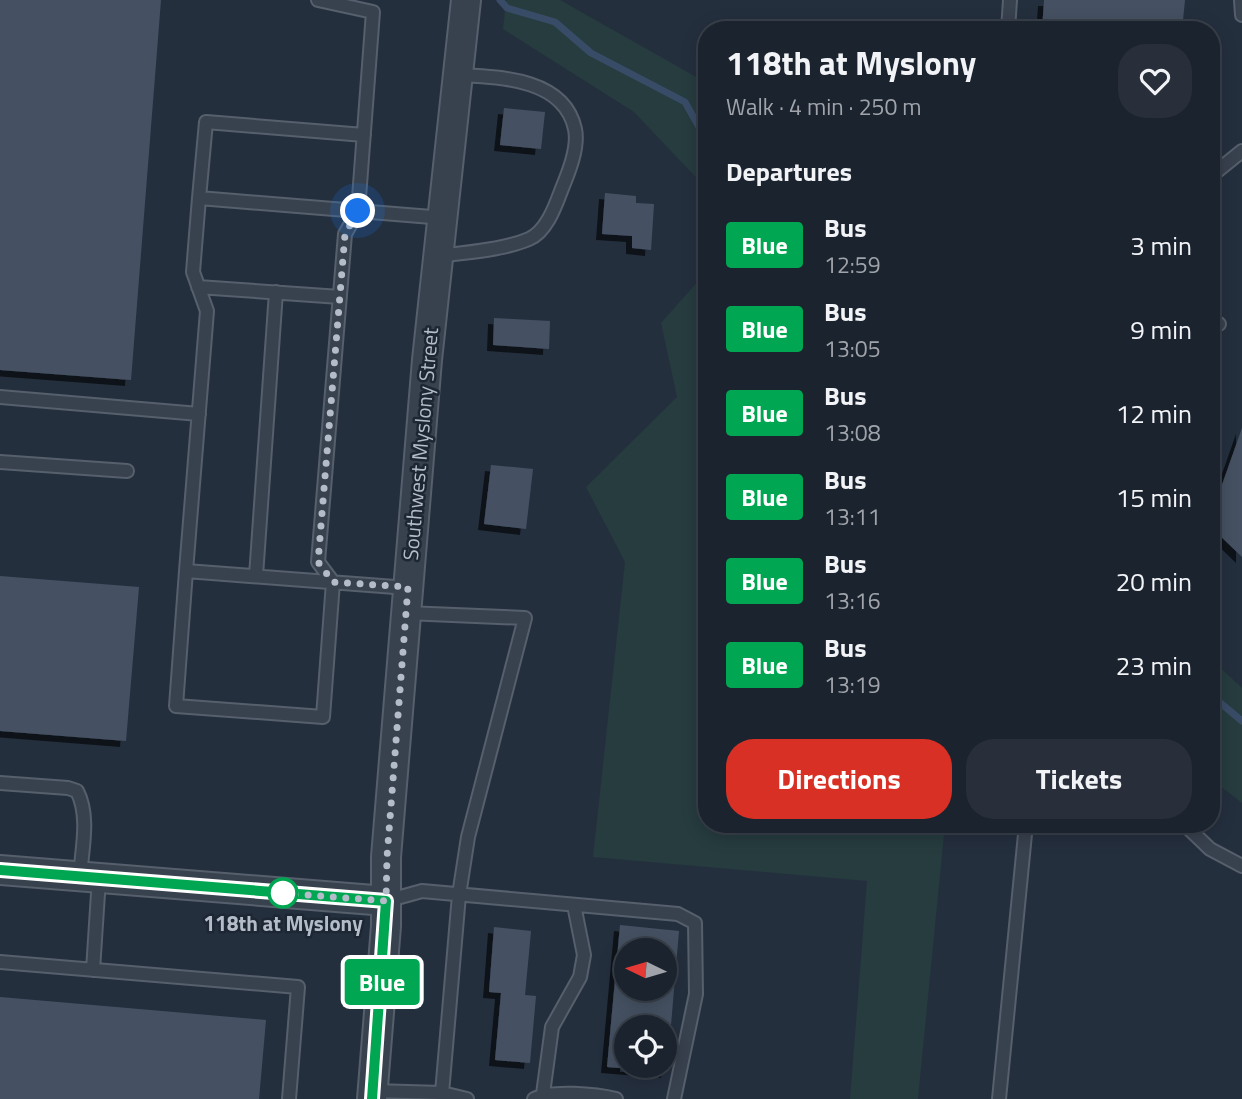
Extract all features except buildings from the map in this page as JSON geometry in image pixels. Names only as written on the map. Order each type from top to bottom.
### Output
[{"type":"street","name":"Southwest Myslony Street","points":[[373,1095],[387,857],[427,360],[466,0]]},
{"type":"street","points":[[0,870],[386,901]]},
{"type":"lane","points":[[318,0],[373,12],[364,135],[358,211],[345,234],[318,562],[333,582],[323,717],[176,706],[207,311],[193,272],[206,122],[364,135]]},
{"type":"lane","points":[[1009,21],[1010,0]]},
{"type":"lane","points":[[1241,0],[1242,15]]},
{"type":"lane","points":[[440,256],[479,251],[530,239],[540,232],[554,208],[572,166],[575,130],[565,109],[545,90],[496,76],[458,75]]},
{"type":"lane","points":[[1220,168],[1242,150]]},
{"type":"lane","points":[[199,198],[444,218]]},
{"type":"lane","points":[[198,287],[340,297]]},
{"type":"lane","points":[[256,576],[276,292]]},
{"type":"lane","points":[[0,397],[199,414]]},
{"type":"lane","points":[[0,462],[127,471]]},
{"type":"lane","points":[[186,570],[333,582],[407,600],[525,618],[468,837],[458,895],[442,1093]]},
{"type":"lane","points":[[0,783],[68,788],[77,791],[83,803],[90,877],[93,970]]},
{"type":"lane","points":[[999,1099],[1025,833]]},
{"type":"lane","points":[[1193,833],[1210,849],[1242,866]]},
{"type":"lane","points":[[386,901],[422,891],[678,914],[695,923],[696,994],[674,1099]]},
{"type":"lane","points":[[574,905],[584,955],[580,976],[552,1027],[538,1097],[603,1096],[616,1099]]},
{"type":"lane","points":[[0,962],[298,987],[289,1099]]},
{"type":"lane","points":[[373,1095],[442,1093],[467,1099]]},
{"type":"green space","points":[[506,0],[560,0],[698,78],[698,180],[634,112],[503,29]]},
{"type":"green space","points":[[698,281],[698,833],[944,833],[918,1099],[850,1099],[867,881],[593,857],[625,562],[586,487],[677,397],[661,323]]},
{"type":"green space","points":[[1220,667],[1242,688],[1242,803],[1220,786]]},
{"type":"waterway","points":[[500,0],[507,8],[555,22],[591,53],[685,102],[698,125]]},
{"type":"waterway","points":[[1220,703],[1242,721]]},
{"type":"bus line","name":"Blue","points":[[0,870],[386,901],[372,1099]]},
{"type":"place","name":"118th at Myslony","points":[[283,893]]},
{"type":"route","points":[[283,893],[386,901],[408,587],[333,582],[318,562],[345,234],[358,211]]}]
